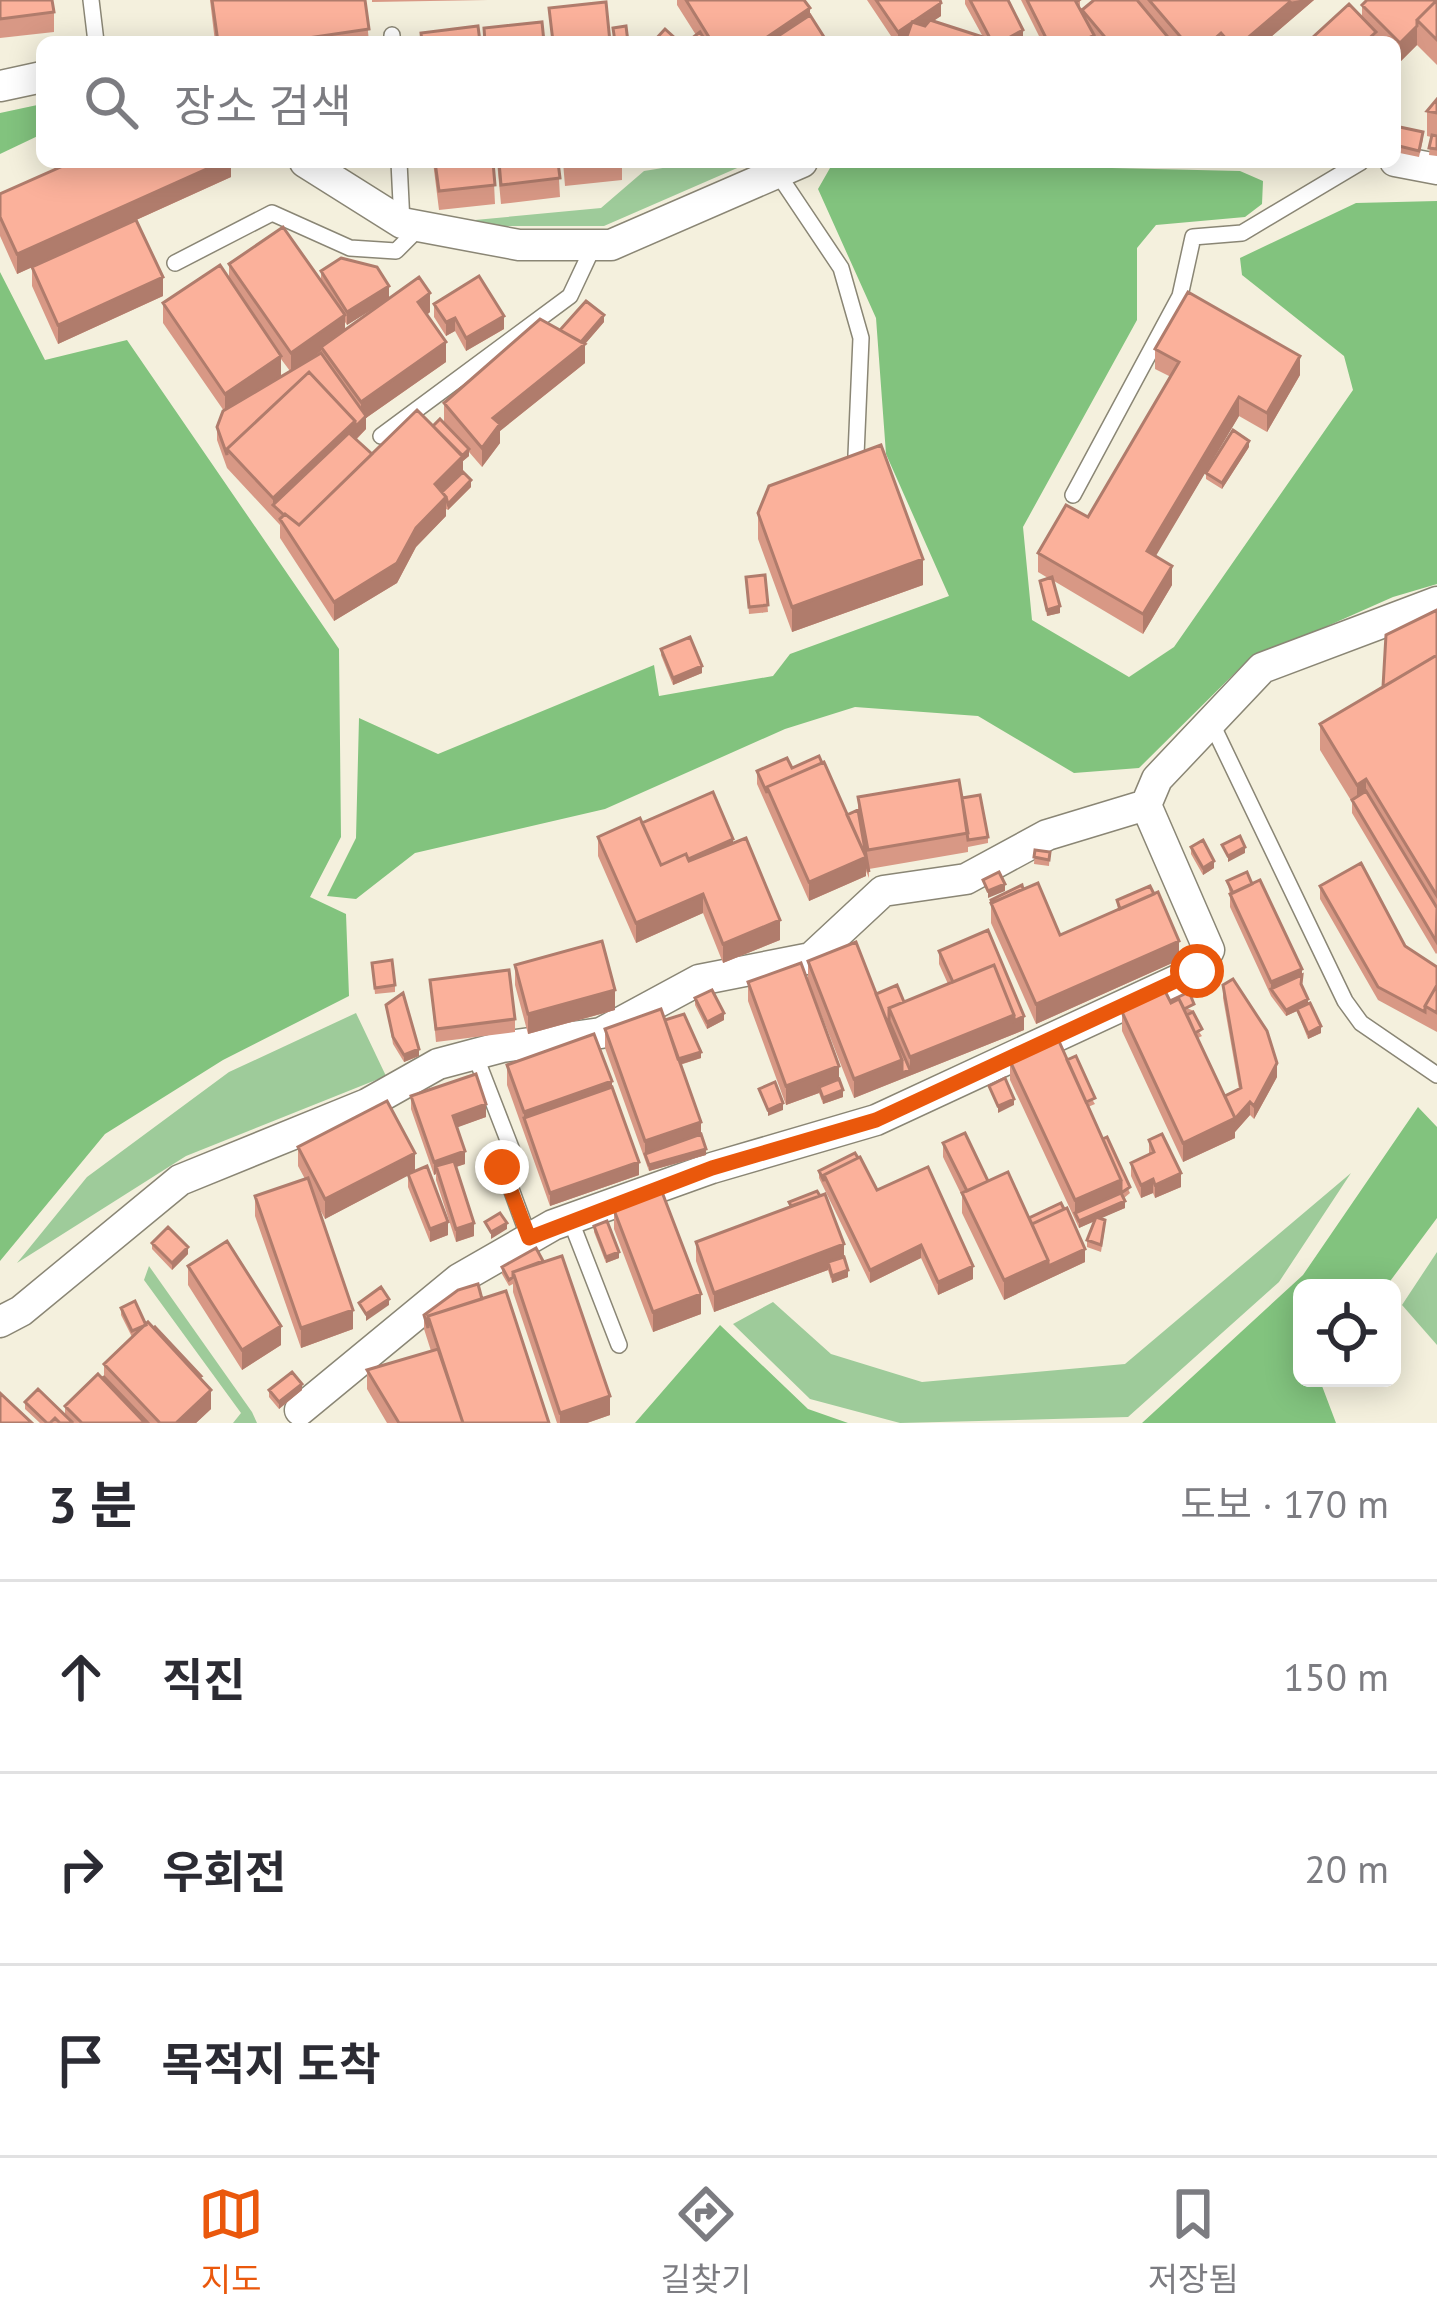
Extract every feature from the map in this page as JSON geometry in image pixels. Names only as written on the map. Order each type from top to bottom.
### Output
[{"type":"street","points":[[0,86],[36,78]]},
{"type":"street","points":[[1401,162],[1437,169]]},
{"type":"street","points":[[314,168],[411,224],[519,244],[594,245],[611,245],[790,168]]},
{"type":"street","points":[[300,1410],[459,1279],[529,1238],[712,1168],[876,1120],[1197,971],[1209,950],[1146,805],[1157,779],[1262,668],[1437,602]]},
{"type":"street","points":[[0,1322],[21,1311],[180,1180],[368,1104],[438,1064],[602,1033],[699,980],[811,958],[883,891],[967,879],[1047,835],[1146,805]]},
{"type":"lane","points":[[91,0],[96,36]]},
{"type":"lane","points":[[175,262],[272,212],[350,248],[396,251],[411,224],[400,168]]},
{"type":"lane","points":[[790,168],[842,268],[860,338],[856,455]]},
{"type":"lane","points":[[1073,495],[1180,296],[1193,237],[1242,233],[1351,168]]},
{"type":"lane","points":[[381,436],[570,296],[594,245]]},
{"type":"lane","points":[[1211,722],[1345,1001],[1361,1023],[1437,1075]]},
{"type":"lane","points":[[475,1055],[513,1153],[502,1167],[529,1238]]},
{"type":"lane","points":[[570,1219],[620,1345]]},
{"type":"green space","points":[[36,105],[36,137],[0,154],[0,113]]},
{"type":"green space","points":[[737,168],[604,226],[478,226],[475,220],[601,208],[644,171]]},
{"type":"green space","points":[[830,168],[1240,171],[1263,181],[1262,204],[1245,217],[1156,225],[1137,248],[1137,320],[1023,527],[1032,620],[1129,677],[1174,647],[1353,390],[1344,356],[1242,275],[1240,258],[1356,203],[1437,201],[1437,584],[1393,597],[1246,662],[1139,768],[1074,773],[978,716],[855,707],[785,729],[605,809],[415,853],[356,899],[327,896],[356,838],[359,718],[438,754],[654,665],[659,696],[773,676],[790,654],[949,596],[886,454],[876,318],[818,189]]},
{"type":"green space","points":[[0,272],[45,360],[127,340],[339,649],[341,837],[310,897],[346,914],[349,996],[223,1060],[105,1134],[0,1261]]},
{"type":"green space","points":[[356,1013],[386,1076],[186,1156],[17,1263],[87,1177],[229,1072]]},
{"type":"green space","points":[[1418,1107],[1437,1127],[1437,1218],[1392,1279],[1299,1279]]},
{"type":"green space","points":[[1351,1173],[1279,1282],[1128,1417],[900,1423],[810,1399],[733,1324],[773,1302],[831,1354],[922,1382],[1125,1364]]},
{"type":"green space","points":[[1437,1252],[1437,1345],[1402,1305]]},
{"type":"green space","points":[[149,1266],[257,1423],[233,1423],[241,1413],[144,1280]]},
{"type":"green space","points":[[1293,1284],[1293,1387],[1322,1387],[1336,1423],[1142,1423]]},
{"type":"green space","points":[[720,1325],[808,1409],[848,1423],[635,1423]]},
{"type":"building","points":[[0,0],[52,0],[54,12],[0,19]]},
{"type":"building","points":[[212,0],[365,0],[369,29],[322,36],[217,36]]},
{"type":"building","points":[[686,0],[804,0],[810,8],[769,36],[708,36]]},
{"type":"building","points":[[876,0],[940,0],[941,3],[898,32]]},
{"type":"building","points":[[970,0],[1008,0],[1023,30],[1012,36],[989,36]]},
{"type":"building","points":[[1027,0],[1079,0],[1094,35],[1045,36]]},
{"type":"building","points":[[1094,0],[1137,0],[1167,36],[1104,36],[1082,10]]},
{"type":"building","points":[[1149,0],[1290,2],[1250,36],[1180,36]]},
{"type":"building","points":[[1367,0],[1437,0],[1401,42],[1401,36],[1393,36],[1362,5]]},
{"type":"building","points":[[1437,0],[1437,40],[1417,20]]},
{"type":"building","points":[[606,2],[609,36],[552,36],[549,8]]},
{"type":"building","points":[[1349,4],[1376,32],[1372,36],[1314,36]]},
{"type":"building","points":[[810,15],[823,36],[778,36]]},
{"type":"building","points":[[930,20],[980,36],[907,36],[912,22],[925,26]]},
{"type":"building","points":[[542,22],[543,36],[485,36],[484,28]]},
{"type":"building","points":[[478,26],[479,36],[421,36]]},
{"type":"building","points":[[626,26],[627,36],[614,36],[613,28]]},
{"type":"building","points":[[1401,127],[1423,132],[1419,151],[1401,146]]},
{"type":"building","points":[[58,168],[209,168],[17,254],[0,217],[0,194]]},
{"type":"building","points":[[436,168],[494,168],[495,185],[439,191]]},
{"type":"building","points":[[500,168],[559,168],[560,178],[501,185]]},
{"type":"building","points":[[136,220],[163,277],[58,325],[32,267]]},
{"type":"building","points":[[283,227],[345,315],[291,353],[229,264]]},
{"type":"building","points":[[341,258],[377,267],[389,286],[347,312],[321,271]]},
{"type":"building","points":[[220,265],[281,356],[225,394],[163,303]]},
{"type":"building","points":[[479,276],[504,316],[466,338],[455,318],[446,322],[434,304]]},
{"type":"building","points":[[419,277],[430,293],[418,302],[446,342],[361,402],[321,347]]},
{"type":"building","points":[[1188,292],[1300,356],[1267,413],[1239,397],[1147,551],[1172,566],[1143,614],[1038,553],[1066,505],[1088,517],[1179,362],[1155,349]]},
{"type":"building","points":[[586,301],[604,315],[581,342],[560,330]]},
{"type":"building","points":[[540,319],[585,344],[493,418],[500,424],[482,448],[444,403]]},
{"type":"building","points":[[321,353],[366,416],[355,427],[355,421],[309,372],[227,449],[227,455],[217,427],[223,411]]},
{"type":"building","points":[[309,372],[355,421],[273,498],[227,449]]},
{"type":"building","points":[[417,410],[463,456],[435,484],[446,497],[416,528],[397,563],[334,602],[280,519],[285,514],[299,525]]},
{"type":"building","points":[[440,419],[469,449],[462,456],[433,426]]},
{"type":"building","points":[[1233,430],[1249,441],[1222,483],[1206,473]]},
{"type":"building","points":[[349,433],[372,454],[299,525],[273,505]]},
{"type":"building","points":[[881,445],[923,559],[792,607],[758,513],[769,486]]},
{"type":"building","points":[[463,472],[471,480],[448,504],[442,492]]},
{"type":"building","points":[[765,575],[768,605],[749,607],[746,577]]},
{"type":"building","points":[[1052,577],[1060,606],[1047,610],[1040,581]]},
{"type":"building","points":[[1437,610],[1437,655],[1383,687],[1386,635]]},
{"type":"building","points":[[690,637],[702,666],[673,678],[661,649]]},
{"type":"building","points":[[1437,655],[1437,896],[1366,779],[1357,785],[1320,724]]},
{"type":"building","points":[[819,756],[822,763],[767,787],[767,793],[757,771],[787,758],[792,768]]},
{"type":"building","points":[[824,762],[866,857],[809,882],[767,787]]},
{"type":"building","points":[[959,780],[968,833],[868,850],[858,797]]},
{"type":"building","points":[[1366,791],[1437,908],[1436,941],[1352,800]]},
{"type":"building","points":[[713,792],[733,839],[661,865],[642,823]]},
{"type":"building","points":[[980,795],[988,837],[968,840],[962,798]]},
{"type":"building","points":[[858,810],[869,872],[847,815]]},
{"type":"building","points":[[640,818],[661,865],[686,854],[689,861],[746,838],[780,920],[723,944],[703,894],[636,923],[598,837]]},
{"type":"building","points":[[1240,836],[1245,847],[1228,856],[1222,845]]},
{"type":"building","points":[[1203,840],[1214,861],[1203,868],[1191,847]]},
{"type":"building","points":[[1035,850],[1050,852],[1049,860],[1034,857]]},
{"type":"building","points":[[1361,863],[1405,946],[1437,967],[1437,985],[1425,1012],[1378,987],[1320,886]]},
{"type":"building","points":[[999,872],[1005,884],[988,891],[983,880]]},
{"type":"building","points":[[1247,872],[1252,884],[1233,893],[1227,881]]},
{"type":"building","points":[[1260,880],[1302,969],[1271,982],[1230,894]]},
{"type":"building","points":[[1038,883],[1060,935],[1158,892],[1179,941],[1036,1004],[991,903]]},
{"type":"building","points":[[1022,885],[1023,889],[992,903],[991,900]]},
{"type":"building","points":[[1150,886],[1154,894],[1120,909],[1117,900]]},
{"type":"building","points":[[988,930],[1024,1016],[1014,1021],[994,965],[953,982],[939,951]]},
{"type":"building","points":[[602,941],[615,990],[528,1014],[515,965]]},
{"type":"building","points":[[856,942],[902,1060],[854,1079],[808,961]]},
{"type":"building","points":[[392,960],[395,985],[375,988],[372,963]]},
{"type":"building","points":[[801,963],[839,1066],[786,1086],[748,982]]},
{"type":"building","points":[[994,965],[1014,1015],[910,1057],[889,1008]]},
{"type":"building","points":[[509,970],[515,1019],[436,1029],[430,980]]},
{"type":"building","points":[[1302,975],[1308,999],[1286,1010],[1271,989]]},
{"type":"building","points":[[1233,979],[1267,1031],[1277,1063],[1254,1106],[1250,1102],[1233,1121],[1225,1096],[1241,1088],[1223,985]]},
{"type":"building","points":[[897,985],[904,1002],[889,1008],[889,1021],[910,1070],[902,1073],[902,1060],[876,994]]},
{"type":"building","points":[[1437,985],[1437,1013],[1425,1006]]},
{"type":"building","points":[[712,990],[724,1013],[707,1022],[695,998]]},
{"type":"building","points":[[1165,991],[1171,1003],[1179,999],[1235,1118],[1183,1143],[1122,1012]]},
{"type":"building","points":[[1189,992],[1194,1004],[1184,1009],[1179,999],[1171,1003],[1170,1001]]},
{"type":"building","points":[[403,993],[419,1049],[404,1055],[393,1037],[386,1005]]},
{"type":"building","points":[[1310,1003],[1321,1026],[1308,1033],[1297,1009]]},
{"type":"building","points":[[661,1009],[701,1122],[645,1141],[605,1029]]},
{"type":"building","points":[[1193,1012],[1202,1029],[1195,1033],[1187,1015]]},
{"type":"building","points":[[684,1014],[701,1052],[678,1059],[665,1020]]},
{"type":"building","points":[[594,1034],[612,1081],[524,1112],[507,1065]]},
{"type":"building","points":[[1058,1039],[1121,1180],[1075,1200],[1010,1061]]},
{"type":"building","points":[[1076,1056],[1095,1098],[1086,1102],[1067,1060]]},
{"type":"building","points":[[476,1074],[486,1104],[453,1116],[465,1151],[434,1162],[411,1096]]},
{"type":"building","points":[[1005,1078],[1014,1099],[998,1106],[989,1086]]},
{"type":"building","points":[[839,1079],[843,1090],[823,1098],[819,1087]]},
{"type":"building","points":[[775,1082],[783,1103],[768,1110],[759,1089]]},
{"type":"building","points":[[612,1087],[639,1162],[550,1193],[524,1118]]},
{"type":"building","points":[[387,1101],[415,1153],[325,1199],[298,1147]]},
{"type":"building","points":[[965,1133],[988,1181],[967,1191],[943,1143]]},
{"type":"building","points":[[701,1134],[706,1149],[649,1165],[645,1154]]},
{"type":"building","points":[[1162,1134],[1181,1173],[1155,1185],[1153,1179],[1141,1185],[1131,1163],[1154,1152],[1149,1140]]},
{"type":"building","points":[[1107,1137],[1130,1187],[1121,1193],[1121,1180],[1103,1139]]},
{"type":"building","points":[[855,1153],[858,1158],[824,1175],[824,1181],[819,1171]]},
{"type":"building","points":[[860,1157],[877,1190],[928,1167],[973,1266],[938,1282],[921,1245],[870,1270],[824,1175]]},
{"type":"building","points":[[454,1161],[474,1223],[456,1229],[436,1166]]},
{"type":"building","points":[[427,1166],[448,1222],[430,1229],[408,1174]]},
{"type":"building","points":[[1008,1172],[1048,1260],[1004,1280],[962,1193]]},
{"type":"building","points":[[308,1178],[353,1310],[301,1328],[255,1196]]},
{"type":"building","points":[[817,1191],[820,1196],[791,1206],[789,1202]]},
{"type":"building","points":[[662,1192],[701,1294],[653,1312],[614,1210]]},
{"type":"building","points":[[1121,1193],[1125,1201],[1079,1221],[1075,1213]]},
{"type":"building","points":[[825,1194],[844,1244],[714,1293],[696,1242]]},
{"type":"building","points":[[1061,1203],[1064,1209],[1032,1224],[1029,1218]]},
{"type":"building","points":[[1067,1208],[1085,1249],[1048,1266],[1032,1224]]},
{"type":"building","points":[[500,1213],[507,1223],[491,1232],[485,1222]]},
{"type":"building","points":[[1096,1217],[1105,1220],[1101,1245],[1087,1240]]},
{"type":"building","points":[[607,1221],[619,1252],[606,1257],[594,1226]]},
{"type":"building","points":[[168,1227],[188,1247],[172,1263],[152,1243]]},
{"type":"building","points":[[227,1241],[281,1326],[242,1350],[188,1266]]},
{"type":"building","points":[[536,1248],[543,1261],[513,1272],[509,1280],[502,1267]]},
{"type":"building","points":[[562,1256],[610,1396],[560,1413],[513,1272]]},
{"type":"building","points":[[844,1257],[848,1270],[832,1276],[828,1262]]},
{"type":"building","points":[[478,1284],[482,1299],[428,1316],[428,1328],[424,1315],[458,1290]]},
{"type":"building","points":[[381,1287],[389,1299],[366,1314],[359,1303]]},
{"type":"building","points":[[506,1291],[549,1423],[463,1423],[428,1316]]},
{"type":"building","points":[[135,1301],[146,1325],[132,1331],[121,1308]]},
{"type":"building","points":[[148,1322],[211,1390],[176,1423],[160,1423],[104,1364]]},
{"type":"building","points":[[155,1327],[201,1376],[199,1377]]},
{"type":"building","points":[[438,1349],[463,1423],[399,1423],[367,1370]]},
{"type":"building","points":[[292,1372],[302,1384],[279,1402],[269,1390]]},
{"type":"building","points":[[98,1374],[145,1423],[82,1423],[65,1406]]},
{"type":"building","points":[[104,1377],[148,1423],[102,1378]]},
{"type":"building","points":[[38,1389],[71,1423],[55,1418],[47,1423],[25,1402]]},
{"type":"building","points":[[0,1393],[32,1423],[0,1423]]},
{"type":"route","points":[[502,1167],[529,1238],[712,1168],[876,1120],[1197,971]]}]
